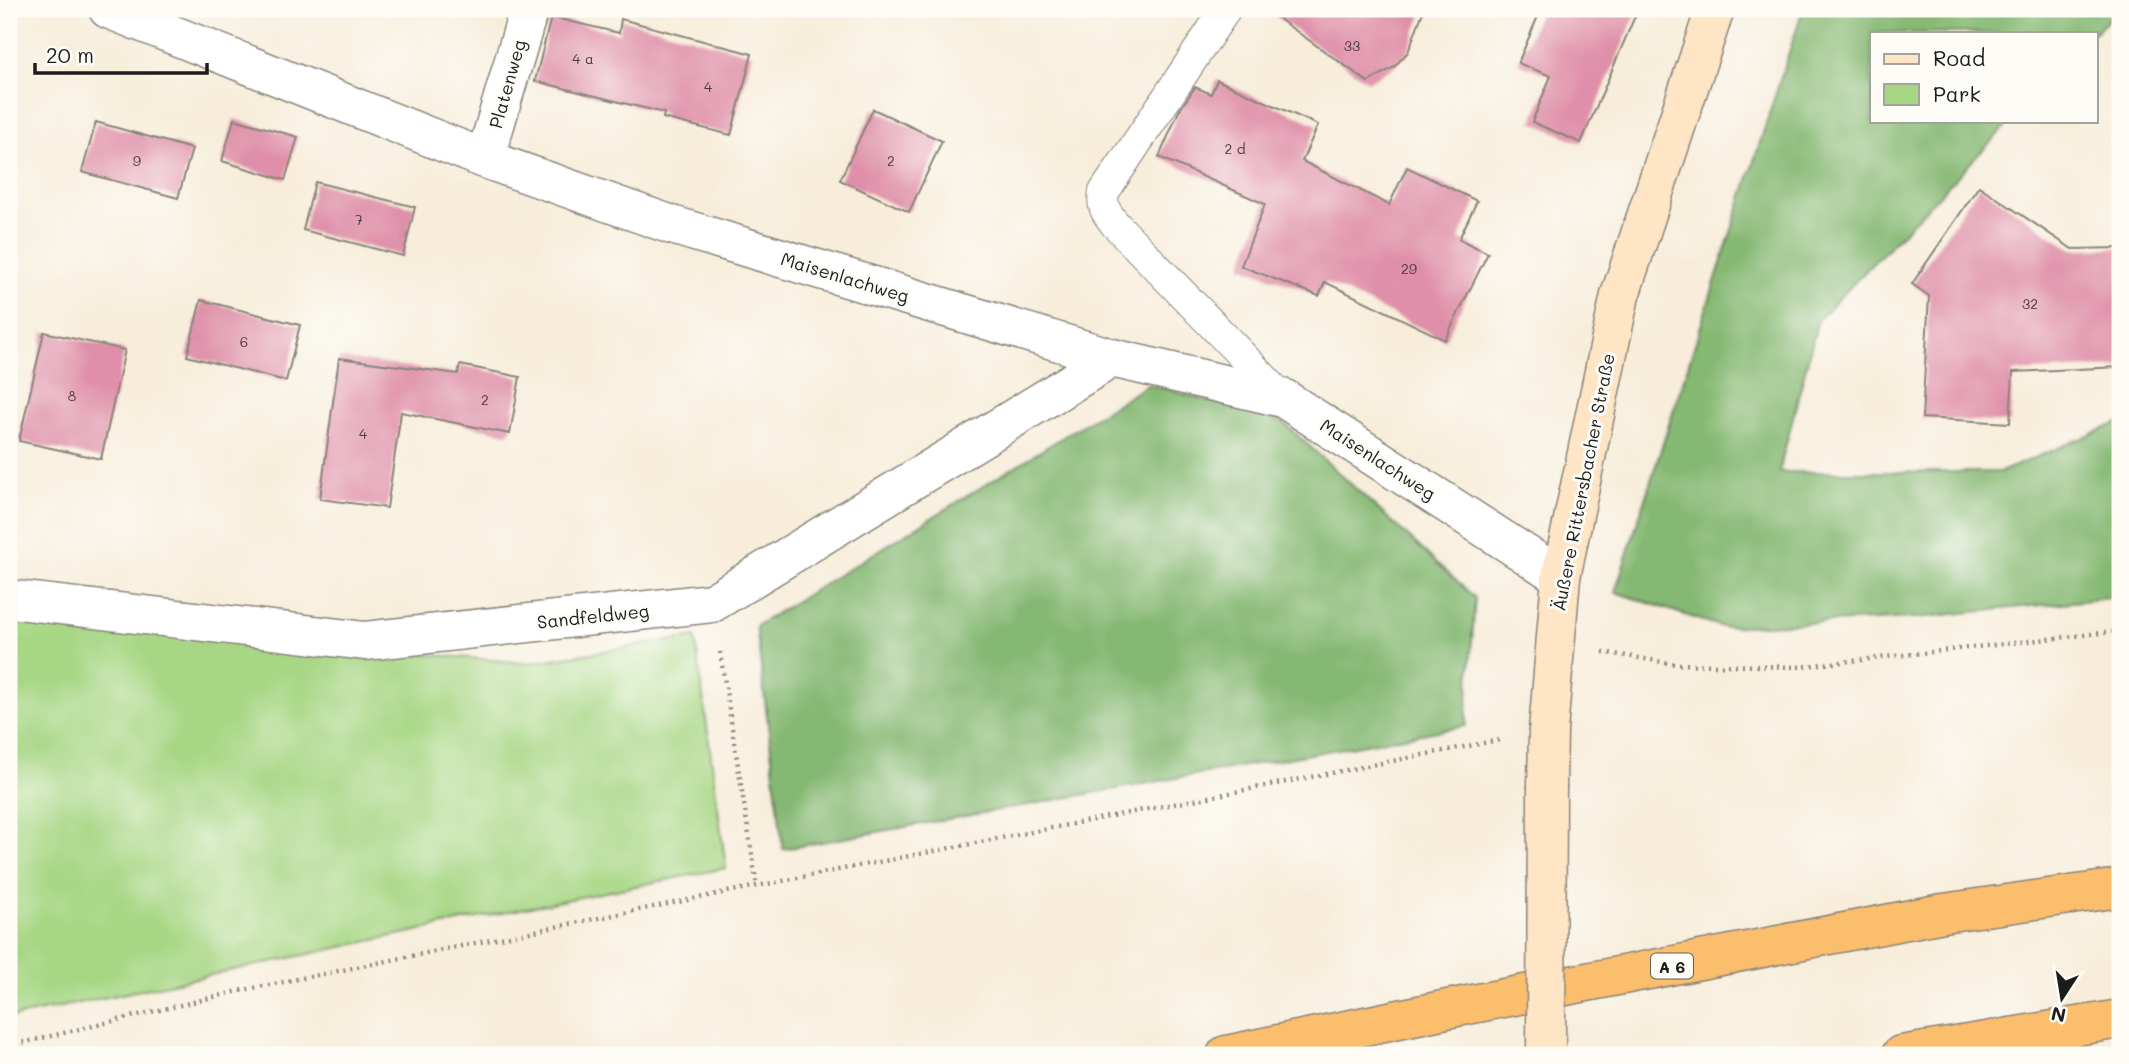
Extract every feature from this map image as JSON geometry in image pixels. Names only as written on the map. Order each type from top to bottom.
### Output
[{"type":"highway","name":"A 6","points":[[1226,1055],[1442,1010],[1943,913],[2120,888]]},
{"type":"highway","points":[[1901,1055],[2120,1019]]},
{"type":"main road","name":"Äußere Rittersbacher Straße","points":[[1546,1055],[1548,731],[1561,577],[1620,295],[1716,9]]},
{"type":"street","name":"Maisenlachweg","points":[[107,9],[485,159],[672,225],[1112,358],[1283,398],[1561,577]]},
{"type":"street","name":"Platenweg","points":[[485,159],[529,9]]},
{"type":"street","name":"Sandfeldweg","points":[[9,599],[365,641],[712,603],[1112,358]]},
{"type":"lane","points":[[1224,12],[1104,192],[1102,200],[1105,211],[1116,225],[1283,398]]},
{"type":"path","points":[[712,603],[757,886]]},
{"type":"path","points":[[1596,651],[1675,664],[1797,667],[2120,631]]},
{"type":"path","points":[[9,1046],[239,991],[1548,731]]},
{"type":"green space","points":[[1803,9],[2119,9],[2096,32],[1870,32],[1870,122],[2010,122],[1818,320],[1779,472],[2001,472],[2120,422],[2120,597],[1915,618],[1722,627],[1615,592]]},
{"type":"green space","points":[[1149,384],[1283,422],[1475,598],[1466,726],[783,849],[756,626]]},
{"type":"green space","points":[[9,618],[527,663],[695,637],[726,868],[9,1018]]},
{"type":"building","points":[[1265,9],[1424,9],[1408,52],[1394,67],[1368,82]]},
{"type":"building","points":[[1541,9],[1638,9],[1581,143],[1532,122],[1551,76],[1518,63]]},
{"type":"building","points":[[551,17],[619,33],[621,19],[752,54],[731,135],[663,118],[664,113],[535,81]]},
{"type":"building","points":[[1217,80],[1318,125],[1302,161],[1389,205],[1407,167],[1477,201],[1459,239],[1488,253],[1445,340],[1325,282],[1319,296],[1241,266],[1265,204],[1159,157],[1179,111],[1195,87],[1211,94]]},
{"type":"building","points":[[873,109],[942,141],[909,212],[840,180]]},
{"type":"building","points":[[234,119],[298,137],[285,180],[222,161]]},
{"type":"building","points":[[96,122],[192,149],[178,198],[82,172]]},
{"type":"building","points":[[315,182],[415,207],[403,256],[303,230]]},
{"type":"building","points":[[1979,186],[2072,249],[2120,248],[2120,367],[2013,372],[2010,423],[1922,418],[1929,296],[1912,284]]},
{"type":"building","points":[[201,300],[300,325],[286,381],[187,356]]},
{"type":"building","points":[[44,332],[125,350],[101,459],[19,441]]},
{"type":"building","points":[[339,358],[458,374],[460,365],[520,377],[510,434],[401,412],[387,508],[320,499]]}]
